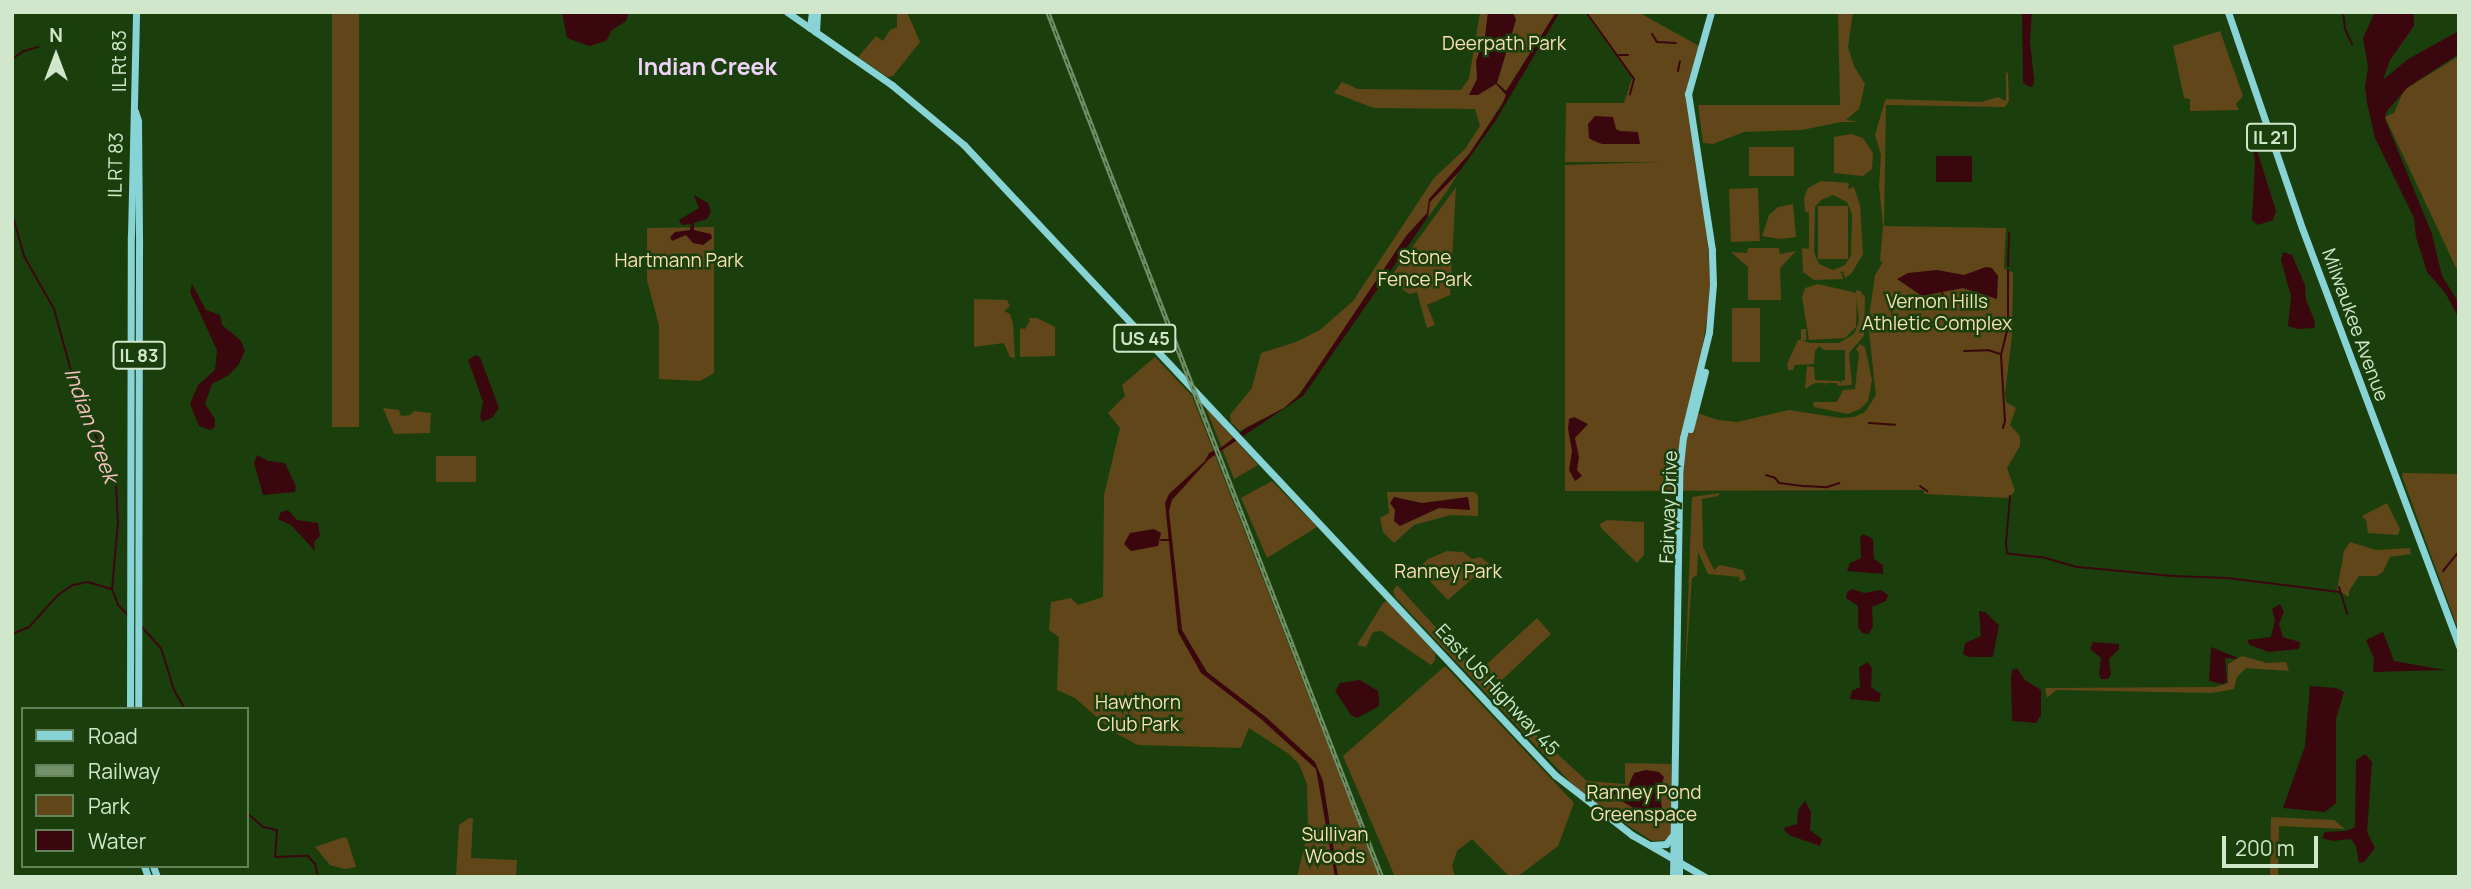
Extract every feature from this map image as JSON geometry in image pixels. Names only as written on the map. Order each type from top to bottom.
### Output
[{"type":"main road","name":"IL Rt 83","points":[[135,12],[135,111]]},
{"type":"main road","name":"US 45","points":[[787,12],[813,30]]},
{"type":"main road","points":[[813,30],[815,12]]},
{"type":"main road","name":"Fairway Drive","points":[[1676,860],[1674,834],[1679,475],[1684,438],[1709,332],[1713,284],[1712,250],[1688,100],[1711,12]]},
{"type":"main road","name":"Milwaukee Avenue","points":[[2228,12],[2306,238],[2459,646]]},
{"type":"main road","name":"East US Highway 45","points":[[813,30],[911,99],[964,145],[1555,775],[1587,803],[1649,845],[1704,876]]},
{"type":"main road","name":"Fairway Drive","points":[[1676,860],[1684,465],[1713,333],[1718,277],[1716,246],[1695,123],[1693,75]]},
{"type":"main road","name":"IL RT 83","points":[[130,707],[131,236],[135,111]]},
{"type":"main road","name":"IL RT 83","points":[[135,111],[138,121],[138,707]]},
{"type":"main road","points":[[1649,845],[1666,844],[1674,834]]},
{"type":"main road","points":[[1676,860],[1676,877]]},
{"type":"main road","points":[[1691,877],[1704,876]]},
{"type":"green space","points":[[332,12],[359,12],[359,427],[332,427]]},
{"type":"green space","points":[[897,12],[907,12],[920,42],[893,76],[887,77],[858,57],[876,36],[883,41],[890,30],[897,27]]},
{"type":"green space","name":"Deerpath Park","points":[[1480,12],[1559,12],[1447,191],[1296,398],[1284,408],[1240,431],[1231,422],[1230,415],[1252,388],[1261,353],[1296,342],[1320,330],[1353,301],[1434,178],[1465,149],[1480,126],[1475,109],[1374,108],[1334,93],[1342,82],[1358,89],[1461,90],[1469,78]]},
{"type":"green space","name":"Vernon Hills Athletic Complex","points":[[1585,12],[1638,12],[1699,46],[1688,82],[1707,230],[1711,295],[1692,411],[1718,420],[1737,422],[1789,410],[1841,418],[1854,417],[1865,412],[1876,395],[1868,324],[1875,275],[1883,262],[1880,261],[1883,226],[1879,186],[1881,155],[1875,135],[1886,99],[1981,102],[1998,97],[2006,101],[2006,73],[2003,72],[2008,73],[2009,101],[2005,107],[1886,105],[1884,226],[2006,228],[2004,268],[2013,273],[2013,284],[2012,336],[2005,394],[2006,402],[2016,408],[2010,425],[2020,436],[2020,446],[2007,468],[2015,491],[2008,498],[1925,494],[1923,490],[1565,491],[1565,165],[1660,162],[1565,162],[1566,103],[1624,103],[1632,78]]},
{"type":"green space","points":[[1838,12],[1853,12],[1848,47],[1854,66],[1865,84],[1859,109],[1846,120],[1860,122],[1841,122],[1802,130],[1744,132],[1713,144],[1703,143],[1698,105],[1840,105]]},
{"type":"green space","points":[[2220,31],[2243,96],[2236,104],[2239,110],[2190,111],[2190,99],[2184,98],[2173,46]]},
{"type":"green space","points":[[2459,56],[2459,274],[2385,117],[2394,113],[2404,90]]},
{"type":"green space","points":[[1851,134],[1863,138],[1873,153],[1872,169],[1863,176],[1834,173],[1834,137]]},
{"type":"green space","points":[[1749,147],[1794,147],[1794,176],[1749,176]]},
{"type":"green space","points":[[1821,181],[1849,183],[1848,189],[1854,187],[1860,205],[1863,254],[1851,274],[1845,278],[1843,271],[1839,273],[1842,273],[1843,279],[1814,280],[1803,272],[1802,248],[1809,249],[1809,213],[1805,211],[1804,198],[1808,188]],"holes":[[[1833,195],[1847,202],[1852,214],[1851,256],[1845,265],[1833,270],[1819,264],[1814,252],[1815,207],[1821,200]]]},
{"type":"green space","name":"Stone Fence Park","points":[[1456,187],[1450,295],[1427,305],[1435,325],[1427,328],[1417,292],[1409,294],[1389,279]]},
{"type":"green space","points":[[1758,188],[1760,241],[1731,242],[1729,189]]},
{"type":"green space","points":[[1793,204],[1796,237],[1780,239],[1762,236],[1769,215],[1778,207]]},
{"type":"green space","points":[[1818,206],[1848,206],[1848,259],[1818,259]]},
{"type":"green space","name":"Hartmann Park","points":[[714,227],[714,373],[700,381],[659,379],[659,326],[647,280],[647,228]]},
{"type":"green space","points":[[1748,248],[1779,248],[1780,254],[1796,251],[1780,268],[1781,300],[1748,300],[1748,267],[1731,252],[1747,253]]},
{"type":"green space","points":[[1818,284],[1857,293],[1856,327],[1845,338],[1809,340],[1802,297],[1805,288]]},
{"type":"green space","points":[[1856,290],[1865,297],[1864,336],[1849,353],[1852,385],[1838,386],[1837,383],[1827,383],[1826,386],[1825,383],[1815,383],[1805,389],[1807,366],[1814,367],[1815,380],[1839,381],[1842,384],[1841,381],[1845,380],[1845,350],[1824,350],[1819,346],[1815,351],[1814,364],[1795,365],[1793,370],[1788,370],[1787,364],[1798,340],[1801,340],[1801,329],[1806,329],[1806,340],[1802,340],[1809,343],[1839,343],[1854,334],[1859,322]]},
{"type":"green space","points":[[974,299],[1007,300],[1010,306],[1004,311],[1010,314],[1013,324],[1015,358],[1010,357],[1004,343],[974,347]]},
{"type":"green space","points":[[1732,308],[1760,308],[1760,362],[1732,362]]},
{"type":"green space","points":[[1028,318],[1037,318],[1055,327],[1055,356],[1020,357],[1020,328],[1025,329],[1030,320]]},
{"type":"green space","points":[[1860,344],[1865,347],[1872,380],[1868,401],[1860,409],[1848,414],[1814,407],[1813,402],[1837,402],[1843,390],[1855,389],[1859,353],[1856,349]]},
{"type":"green space","points":[[1155,357],[1192,396],[1379,877],[1297,877],[1308,831],[1307,784],[1299,764],[1289,754],[1249,728],[1241,748],[1138,745],[1115,733],[1075,698],[1057,690],[1059,637],[1049,630],[1051,602],[1071,598],[1078,605],[1103,597],[1104,495],[1120,428],[1108,413],[1125,396],[1122,385]]},
{"type":"green space","points":[[383,408],[399,410],[401,416],[410,415],[414,411],[431,413],[430,433],[394,434]]},
{"type":"green space","points":[[1206,408],[1258,465],[1234,479]]},
{"type":"green space","points":[[436,456],[476,456],[476,482],[436,482]]},
{"type":"green space","points":[[2403,473],[2459,474],[2459,632],[2402,476]]},
{"type":"green space","points":[[1272,481],[1317,527],[1267,558],[1241,498]]},
{"type":"green space","points":[[1387,492],[1474,492],[1478,495],[1478,516],[1451,515],[1414,525],[1394,543],[1383,532],[1380,518],[1389,513]]},
{"type":"green space","points":[[1720,493],[1718,496],[1702,499],[1703,547],[1714,570],[1720,565],[1743,570],[1746,579],[1739,582],[1740,577],[1708,574],[1698,552],[1697,575],[1692,578],[1685,678],[1692,497]]},
{"type":"green space","points":[[2387,503],[2400,529],[2398,535],[2368,533],[2366,520],[2362,516]]},
{"type":"green space","points":[[1607,520],[1644,522],[1644,555],[1637,563],[1601,528],[1600,524]]},
{"type":"green space","points":[[2350,542],[2376,550],[2410,548],[2411,554],[2390,557],[2383,572],[2377,576],[2359,576],[2349,591],[2349,597],[2337,590],[2344,551]]},
{"type":"green space","name":"Ranney Park","points":[[1447,551],[1463,552],[1472,559],[1481,557],[1489,564],[1448,600],[1418,569],[1428,559]]},
{"type":"green space","name":"Ranney Pond Greenspace","points":[[1397,585],[1474,669],[1483,670],[1496,683],[1496,691],[1531,730],[1587,781],[1625,784],[1625,763],[1671,764],[1671,834],[1667,840],[1652,841],[1604,810],[1573,785],[1395,597],[1393,591]]},
{"type":"green space","points":[[1387,601],[1435,653],[1435,660],[1431,665],[1381,631],[1373,632],[1366,647],[1357,645],[1383,603]]},
{"type":"green space","points":[[1537,618],[1551,634],[1502,680],[1496,679],[1487,669],[1487,664]]},
{"type":"green space","points":[[2242,656],[2267,663],[2286,662],[2289,671],[2246,668],[2237,677],[2234,689],[2212,693],[2056,690],[2047,698],[2045,688],[2215,687],[2228,683],[2228,664]]},
{"type":"green space","points":[[1445,666],[1574,803],[1558,846],[1517,877],[1510,877],[1472,839],[1457,851],[1452,866],[1455,877],[1395,877],[1343,756]]},
{"type":"green space","points":[[2271,817],[2334,820],[2345,829],[2279,826],[2278,877],[2270,877]]},
{"type":"green space","points":[[473,818],[471,858],[517,860],[516,877],[456,877],[459,825]]},
{"type":"green space","points":[[347,838],[356,867],[345,869],[330,865],[315,847]]},
{"type":"water","points":[[562,12],[629,12],[626,21],[612,30],[606,41],[589,46],[567,38]]},
{"type":"water","points":[[1488,12],[1513,12],[1516,20],[1497,83],[1506,91],[1556,12],[1560,12],[1496,120],[1460,171],[1430,202],[1428,217],[1303,396],[1209,459],[1172,500],[1169,511],[1182,630],[1207,672],[1267,718],[1315,762],[1323,781],[1338,877],[1335,877],[1316,769],[1261,719],[1201,673],[1178,632],[1165,503],[1169,494],[1205,461],[1209,453],[1222,447],[1246,428],[1284,408],[1300,394],[1406,236],[1427,213],[1429,199],[1469,154],[1502,105],[1506,95],[1496,84],[1478,95],[1469,95],[1477,79],[1476,61],[1485,36]]},
{"type":"water","points":[[2022,12],[2032,12],[2030,42],[2034,79],[2033,86],[2030,87],[2023,83]]},
{"type":"water","points":[[2375,12],[2414,13],[2414,26],[2390,60],[2383,80],[2408,59],[2459,31],[2459,54],[2408,87],[2386,112],[2385,119],[2432,234],[2442,276],[2459,303],[2459,319],[2446,294],[2427,272],[2416,237],[2414,218],[2375,138],[2365,87],[2368,67],[2363,38]]},
{"type":"water","points":[[1595,116],[1613,117],[1616,129],[1620,131],[1638,132],[1640,144],[1602,144],[1592,140],[1589,138],[1588,124]]},
{"type":"water","points":[[2250,128],[2276,211],[2273,220],[2258,225],[2252,220],[2255,162]]},
{"type":"water","points":[[1936,156],[1972,156],[1972,182],[1936,182]]},
{"type":"water","points":[[694,195],[708,203],[711,212],[707,219],[694,223],[694,230],[711,234],[712,238],[703,245],[693,243],[686,235],[672,241],[670,237],[675,232],[690,230],[691,224],[682,225],[679,220],[699,208]]},
{"type":"water","points":[[2283,252],[2292,255],[2305,285],[2306,300],[2315,322],[2314,328],[2297,329],[2288,326],[2291,296],[2281,260]]},
{"type":"water","points":[[1986,267],[1992,268],[1998,276],[1997,299],[1963,288],[1922,296],[1897,279],[1908,273],[1937,270],[1964,275]]},
{"type":"water","points":[[192,284],[206,310],[220,315],[222,325],[241,341],[245,351],[239,364],[229,375],[212,384],[205,404],[215,419],[215,427],[210,430],[199,426],[190,404],[198,385],[215,370],[217,350],[190,292]]},
{"type":"water","points":[[476,355],[480,357],[499,408],[492,418],[482,422],[480,417],[483,402],[468,360]]},
{"type":"water","points":[[1574,417],[1588,424],[1575,438],[1579,457],[1577,470],[1582,476],[1575,481],[1569,470],[1572,451],[1568,429],[1569,419]]},
{"type":"water","points":[[257,455],[268,461],[285,463],[296,486],[295,492],[263,495],[254,463]]},
{"type":"water","points":[[1394,497],[1422,503],[1468,497],[1470,510],[1439,508],[1400,526],[1394,521],[1395,510],[1390,503]]},
{"type":"water","points":[[288,510],[297,520],[318,523],[320,536],[314,542],[315,551],[291,525],[278,519],[281,512]]},
{"type":"water","points":[[1154,529],[1161,533],[1158,546],[1131,551],[1124,544],[1130,533]]},
{"type":"water","points":[[1863,534],[1873,539],[1874,559],[1883,565],[1883,574],[1847,571],[1850,563],[1861,558],[1860,537]]},
{"type":"water","points":[[1852,589],[1864,593],[1881,590],[1888,595],[1886,601],[1872,607],[1873,626],[1869,634],[1862,633],[1858,627],[1858,606],[1846,598],[1847,592]]},
{"type":"water","points":[[2280,604],[2284,612],[2279,624],[2283,637],[2300,642],[2299,649],[2269,652],[2250,645],[2247,640],[2271,637],[2275,620],[2272,609]]},
{"type":"water","points":[[1979,611],[1985,612],[1999,625],[1993,657],[1969,657],[1963,654],[1965,643],[1981,636]]},
{"type":"water","points":[[2383,632],[2394,661],[2445,670],[2373,672],[2374,659],[2366,640]]},
{"type":"water","points":[[2093,642],[2119,644],[2119,649],[2109,659],[2111,674],[2108,679],[2101,679],[2099,675],[2101,658],[2090,649]]},
{"type":"water","points":[[2211,647],[2237,659],[2225,658],[2227,682],[2223,684],[2209,681]]},
{"type":"water","points":[[1868,662],[1872,669],[1871,687],[1881,694],[1879,702],[1850,699],[1852,691],[1860,687],[1859,667]]},
{"type":"water","points":[[2017,668],[2025,680],[2041,690],[2041,715],[2036,723],[2012,721],[2011,680],[2012,670]]},
{"type":"water","points":[[1360,680],[1378,691],[1379,706],[1357,718],[1351,715],[1335,691],[1340,683]]},
{"type":"water","points":[[2310,686],[2336,688],[2344,692],[2336,719],[2336,803],[2325,812],[2283,808],[2305,746]]},
{"type":"water","points":[[2365,754],[2372,762],[2367,832],[2375,848],[2364,862],[2359,863],[2356,846],[2351,839],[2333,841],[2322,838],[2325,832],[2346,831],[2355,827],[2356,760]]},
{"type":"water","points":[[1646,770],[1659,772],[1664,777],[1659,793],[1664,817],[1658,822],[1623,802],[1611,791],[1615,787],[1627,789],[1634,773]]},
{"type":"water","points":[[1805,801],[1811,812],[1810,830],[1822,839],[1820,846],[1789,835],[1783,828],[1797,824],[1798,810]]},
{"type":"waterway","points":[[1586,12],[1634,79],[1630,94]]},
{"type":"waterway","points":[[2343,12],[2345,29],[2352,44]]},
{"type":"waterway","points":[[1652,34],[1657,42],[1676,43]]},
{"type":"waterway","points":[[53,39],[54,44]]},
{"type":"waterway","points":[[12,59],[24,51],[38,47]]},
{"type":"waterway","points":[[1619,55],[1628,55]]},
{"type":"waterway","points":[[1678,71],[1680,61]]},
{"type":"waterway","name":"Indian Creek","points":[[12,213],[24,256],[54,309],[75,385],[116,485],[118,522],[112,589],[118,605],[128,615]]},
{"type":"waterway","points":[[2008,266],[2009,233]]},
{"type":"waterway","points":[[2003,428],[2005,421],[2001,355],[2008,327],[2008,270]]},
{"type":"waterway","points":[[1942,293],[1948,301]]},
{"type":"waterway","points":[[1964,351],[1988,350],[2000,354]]},
{"type":"waterway","points":[[1869,423],[1895,425]]},
{"type":"waterway","points":[[1766,475],[1775,478],[1779,483],[1805,486],[1827,487],[1839,483]]},
{"type":"waterway","points":[[1920,486],[1927,491]]},
{"type":"waterway","points":[[2010,496],[2007,553],[2042,557],[2078,567],[2227,578],[2339,592]]},
{"type":"waterway","points":[[1161,540],[1170,540]]},
{"type":"waterway","points":[[2443,571],[2459,551]]},
{"type":"waterway","points":[[12,634],[29,627],[58,595],[73,585],[88,582],[111,589]]},
{"type":"waterway","points":[[2339,587],[2347,614]]},
{"type":"waterway","name":"Indian Creek","points":[[140,625],[161,648],[174,690],[184,707]]},
{"type":"waterway","name":"Indian Creek","points":[[248,814],[263,827],[277,830],[275,857],[308,856],[315,864],[318,877]]},
{"type":"railway","points":[[1048,12],[1382,877]]},
{"type":"district","name":"Indian Creek","points":[[707,66]]},
{"type":"park label","name":"Hawthorn Club Park","points":[[1138,714]]},
{"type":"park label","name":"Sullivan Woods","points":[[1335,846]]}]
